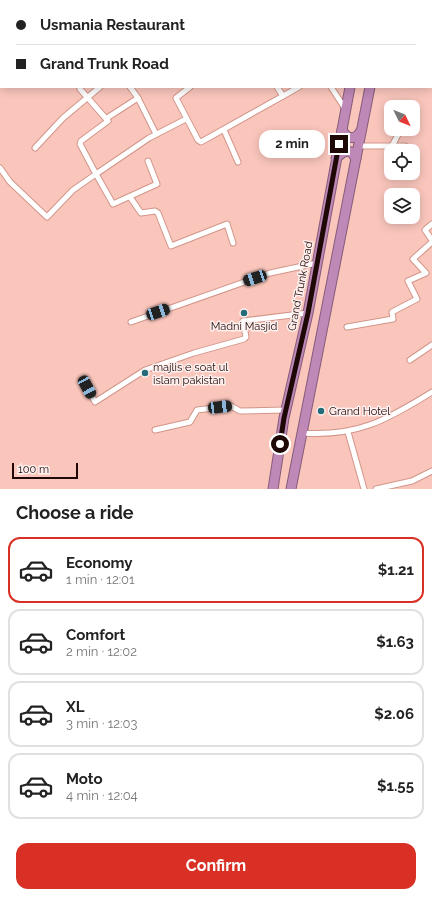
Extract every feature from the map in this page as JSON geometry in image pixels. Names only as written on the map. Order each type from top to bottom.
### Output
[{"type":"highway","name":"Grand Trunk Road","points":[[273,489],[285,410],[308,313],[350,88]]},
{"type":"highway","points":[[291,489],[370,88]]},
{"type":"highway","points":[[342,130],[346,136],[352,138],[358,136],[361,131]]},
{"type":"highway","points":[[336,158],[345,151],[351,152],[356,158]]},
{"type":"street","points":[[35,148],[63,118],[99,88]]},
{"type":"street","points":[[131,88],[138,98],[156,134]]},
{"type":"street","points":[[189,88],[176,98],[186,119],[198,140],[201,142],[296,88]]},
{"type":"street","points":[[278,88],[283,96]]},
{"type":"street","points":[[332,88],[346,110]]},
{"type":"street","points":[[80,89],[107,118],[108,121],[106,124],[81,141],[80,144],[113,204],[157,184],[148,161]]},
{"type":"street","points":[[107,118],[138,98]]},
{"type":"street","points":[[0,168],[10,182],[47,217],[73,190],[156,134],[186,119]]},
{"type":"street","points":[[224,130],[238,162]]},
{"type":"street","points":[[358,146],[384,146]]},
{"type":"street","points":[[130,196],[141,213],[155,211],[158,213],[172,246],[227,224],[233,243]]},
{"type":"street","points":[[347,327],[393,319],[392,312],[417,299],[408,281],[426,273],[414,259],[432,241],[425,230],[432,224]]},
{"type":"street","points":[[131,322],[270,273],[317,263]]},
{"type":"street","points":[[84,382],[95,402],[145,370],[194,353],[244,339],[246,337],[243,321],[308,313]]},
{"type":"street","points":[[410,360],[432,345]]},
{"type":"street","points":[[302,433],[348,432],[398,413],[432,392]]},
{"type":"street","points":[[155,430],[190,422],[197,410],[231,406],[240,411],[285,410]]},
{"type":"street","points":[[348,432],[364,489]]},
{"type":"street","points":[[376,489],[412,481],[432,471]]},
{"type":"place","name":"Madni Masjid","points":[[244,313]]},
{"type":"place","name":"majlis e soat ul islam pakistan","points":[[145,373]]},
{"type":"place","name":"Grand Hotel","points":[[321,411]]},
{"type":"route","points":[[280,444],[284,418],[308,313],[330,186],[339,144]]}]
